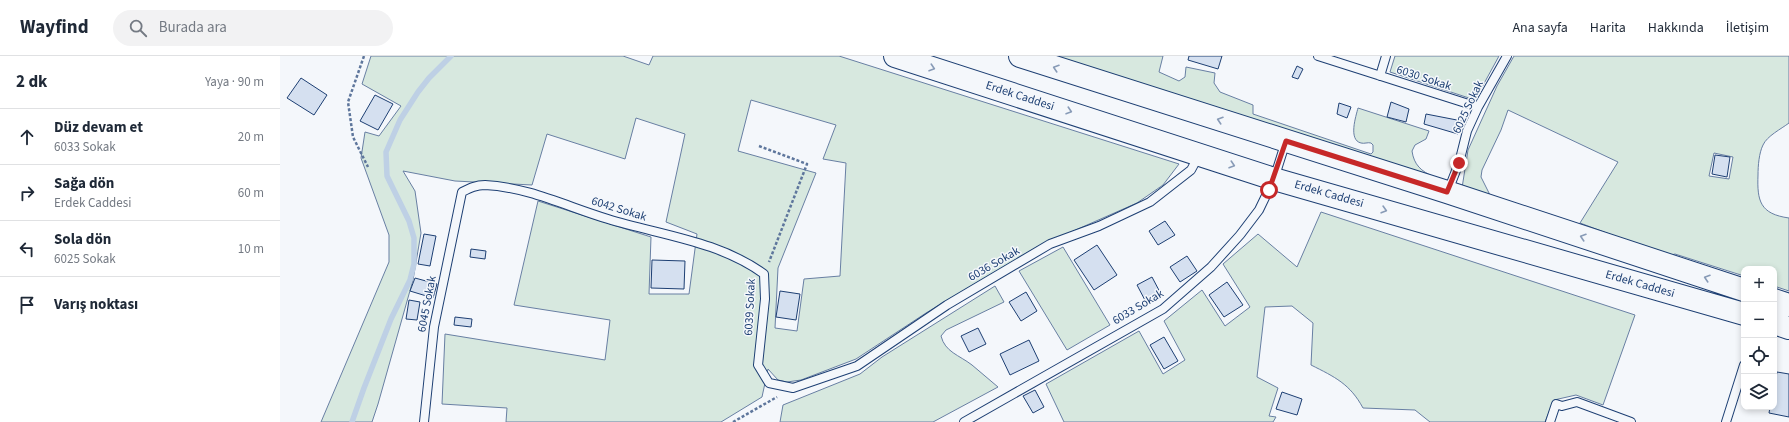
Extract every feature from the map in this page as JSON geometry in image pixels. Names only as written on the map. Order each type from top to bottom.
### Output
[{"type":"main road","name":"Erdek Caddesi","points":[[895,56],[1274,179],[1741,313]]},
{"type":"main road","points":[[1020,56],[1447,192],[1741,289]]},
{"type":"main road","points":[[1777,301],[1789,305]]},
{"type":"main road","points":[[1777,324],[1789,328]]},
{"type":"lane","name":"6030 Sokak","points":[[1318,56],[1478,107]]},
{"type":"lane","points":[[1380,76],[1386,56]]},
{"type":"lane","name":"6025 Sokak","points":[[1447,192],[1459,163],[1467,131],[1478,107],[1507,56]]},
{"type":"lane","name":"6033 Sokak","points":[[964,422],[1043,375],[1163,309],[1211,267],[1240,235],[1259,210],[1274,179],[1286,141]]},
{"type":"lane","name":"6036 Sokak","points":[[793,388],[857,366],[947,305],[1050,244],[1099,226],[1150,202],[1191,170],[1200,154]]},
{"type":"lane","name":"6042 Sokak","points":[[462,192],[474,186],[486,185],[532,193],[607,219],[726,252],[748,262],[764,274]]},
{"type":"lane","name":"6045 Sokak","points":[[424,422],[434,327],[462,192]]},
{"type":"lane","name":"6039 Sokak","points":[[764,274],[765,298],[758,365],[769,383],[793,388]]},
{"type":"lane","points":[[1726,422],[1741,374]]},
{"type":"lane","points":[[1550,422],[1556,404],[1562,406],[1577,402],[1631,422]]},
{"type":"path","points":[[364,56],[348,102],[353,137],[368,167]]},
{"type":"path","name":"6039 Sokak","points":[[759,146],[807,164],[764,274]]},
{"type":"path","points":[[733,422],[793,388]]},
{"type":"shaded area","points":[[371,56],[623,56],[649,65],[653,56],[839,56],[1179,164],[1163,185],[1137,203],[1037,247],[926,313],[856,359],[801,380],[787,382],[778,380],[768,369],[762,397],[721,422],[506,422],[507,408],[442,404],[445,334],[605,360],[610,320],[514,305],[538,201],[651,237],[649,294],[689,294],[697,234],[666,222],[685,134],[636,118],[625,159],[547,134],[532,185],[455,181],[403,171],[415,191],[421,233],[413,280],[378,404],[372,422],[321,422],[389,262],[389,235],[361,158],[365,132],[379,136],[401,106],[362,84]],"holes":[[[751,100],[836,125],[823,159],[846,163],[840,276],[804,279],[797,331],[775,328],[778,268],[816,173],[738,151]]]},
{"type":"shaded area","points":[[1036,56],[1163,56],[1159,72],[1179,81],[1185,77],[1186,67],[1215,73],[1214,83],[1220,92],[1253,105],[1253,114],[1371,154],[1373,152],[1373,145],[1371,143],[1361,143],[1357,141],[1355,137],[1354,127],[1358,108],[1429,131],[1426,139],[1415,145],[1412,151],[1416,164],[1425,172],[1434,177]]},
{"type":"shaded area","points":[[1395,56],[1499,56],[1475,100],[1390,72]]},
{"type":"shaded area","points":[[1514,56],[1789,56],[1789,123],[1771,136],[1763,145],[1758,168],[1758,192],[1762,205],[1766,209],[1779,216],[1789,218],[1789,291],[1777,287],[1777,266],[1741,266],[1741,275],[1675,254],[1668,256],[1580,223],[1618,162],[1508,110],[1501,130],[1482,170],[1481,177],[1490,195],[1462,188],[1468,150],[1497,86]],"holes":[[[1714,153],[1733,157],[1729,179],[1709,176]]]},
{"type":"shaded area","points":[[1321,212],[1635,315],[1603,405],[1576,395],[1554,400],[1545,422],[1430,422],[1415,410],[1363,408],[1353,393],[1341,382],[1311,365],[1313,323],[1292,306],[1265,307],[1257,377],[1278,388],[1269,416],[1276,417],[1273,422],[1064,422],[1046,384],[1139,331],[1163,374],[1185,360],[1164,321],[1202,290],[1225,326],[1250,307],[1223,264],[1258,234],[1297,267]]},
{"type":"shaded area","points":[[1063,247],[1110,325],[1067,350],[1019,271]]},
{"type":"shaded area","points":[[995,286],[1004,302],[946,330],[941,336],[949,350],[972,365],[998,387],[933,422],[780,422],[783,405],[860,374],[882,357]]},
{"type":"building","points":[[1189,56],[1222,56],[1218,69],[1188,60]]},
{"type":"building","points":[[1297,66],[1303,69],[1298,79],[1292,77]]},
{"type":"building","points":[[301,78],[327,95],[314,115],[287,98]]},
{"type":"building","points":[[375,95],[393,104],[378,130],[360,121]]},
{"type":"building","points":[[1391,102],[1409,109],[1406,122],[1387,117]]},
{"type":"building","points":[[1339,103],[1351,107],[1347,118],[1337,114]]},
{"type":"building","points":[[1426,114],[1462,121],[1458,134],[1424,124]]},
{"type":"building","points":[[1715,155],[1730,157],[1727,177],[1712,174]]},
{"type":"building","points":[[1165,221],[1175,235],[1158,245],[1149,231]]},
{"type":"building","points":[[424,234],[436,236],[430,266],[418,264]]},
{"type":"building","points":[[1097,245],[1117,275],[1094,290],[1074,260]]},
{"type":"building","points":[[471,249],[486,251],[485,259],[470,257]]},
{"type":"building","points":[[1187,256],[1197,271],[1180,282],[1170,267]]},
{"type":"building","points":[[652,260],[685,261],[684,289],[651,288]]},
{"type":"building","points":[[1152,277],[1162,296],[1147,304],[1137,285]]},
{"type":"building","points":[[415,278],[437,284],[433,298],[410,291]]},
{"type":"building","points":[[1227,282],[1243,305],[1224,317],[1209,295]]},
{"type":"building","points":[[780,291],[800,294],[796,320],[776,317]]},
{"type":"building","points":[[1026,292],[1037,311],[1021,321],[1009,302]]},
{"type":"building","points":[[409,300],[420,302],[417,320],[406,319]]},
{"type":"building","points":[[455,317],[472,319],[471,327],[454,325]]},
{"type":"building","points":[[978,328],[986,344],[969,352],[961,336]]},
{"type":"building","points":[[1164,337],[1178,361],[1164,369],[1150,345]]},
{"type":"building","points":[[1029,340],[1039,361],[1010,375],[1000,354]]},
{"type":"building","points":[[1777,372],[1789,374],[1789,417],[1769,413],[1770,410],[1777,410]]},
{"type":"building","points":[[1035,390],[1044,407],[1033,413],[1023,396]]},
{"type":"building","points":[[1282,392],[1302,399],[1297,415],[1276,409]]},
{"type":"waterway","points":[[352,422],[391,319],[410,280],[414,264],[414,238],[409,221],[387,176],[386,152],[400,120],[418,92],[429,78],[451,56]]},
{"type":"route","points":[[1269,190],[1286,141],[1447,192],[1459,163]]}]
